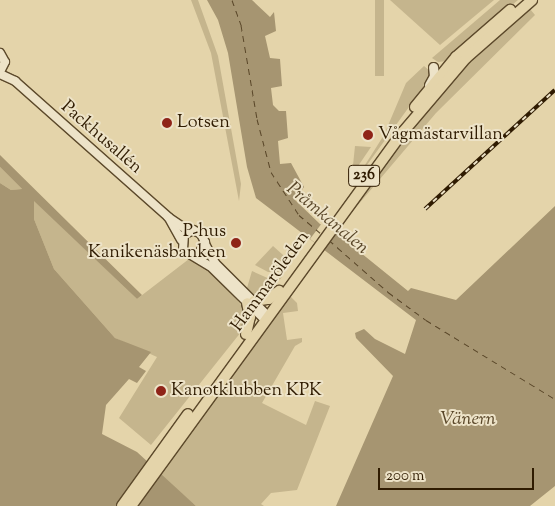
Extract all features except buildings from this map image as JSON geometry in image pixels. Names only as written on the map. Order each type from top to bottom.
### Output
[{"type":"main road","name":"Hammaröleden","points":[[331,225],[412,110],[456,57],[522,0]]},
{"type":"main road","name":"Hammaröleden","points":[[122,506],[165,452],[305,259],[445,80],[532,0]]},
{"type":"main road","points":[[412,110],[432,80],[433,67]]},
{"type":"main road","name":"Hammaröleden","points":[[131,506],[165,452],[246,334],[264,315],[279,291],[294,274]]},
{"type":"main road","points":[[246,334],[250,318],[250,302],[263,301],[279,291]]},
{"type":"street","name":"Packhusallén","points":[[0,53],[15,81]]},
{"type":"street","points":[[0,73],[5,65]]},
{"type":"street","name":"Packhusallén","points":[[0,73],[15,81],[168,217],[189,231]]},
{"type":"street","name":"Packhusallén","points":[[168,217],[181,240]]},
{"type":"street","points":[[250,302],[216,264],[201,234],[189,231],[181,240],[183,250],[210,266],[264,315]]},
{"type":"street","points":[[192,255],[200,252],[205,244]]},
{"type":"shaded area","points":[[191,0],[198,0],[218,56],[241,184],[239,201],[211,53]]},
{"type":"shaded area","points":[[375,0],[384,0],[384,76],[375,76]]},
{"type":"shaded area","points":[[390,0],[494,0],[440,45]]},
{"type":"shaded area","points":[[500,0],[518,0],[447,61],[438,62],[432,58]]},
{"type":"shaded area","points":[[530,9],[535,15],[436,113],[335,232],[410,129],[448,83]]},
{"type":"shaded area","points":[[424,66],[431,72],[430,78],[351,187],[384,135],[406,83]]},
{"type":"shaded area","points":[[355,146],[371,147],[352,175]]},
{"type":"shaded area","points":[[0,167],[22,189],[11,190],[0,183]]},
{"type":"shaded area","points":[[34,200],[137,299],[189,259],[208,269],[246,310],[245,327],[151,445],[119,418],[157,357],[115,338],[54,269],[34,219]]},
{"type":"shaded area","points":[[273,246],[292,263],[282,272],[268,272],[255,265]]},
{"type":"shaded area","points":[[252,271],[272,280],[282,277],[265,297],[253,296],[247,288]]},
{"type":"shaded area","points":[[288,294],[297,303],[298,311],[283,313],[287,340],[302,338],[302,342],[295,346],[262,403],[306,425],[315,401],[330,406],[297,490],[271,493],[261,504],[264,506],[196,506],[158,473],[265,326],[269,326]]},
{"type":"water","name":"Vänern","points":[[207,0],[252,0],[270,17],[274,12],[276,31],[265,36],[270,58],[280,59],[282,86],[271,88],[273,105],[279,111],[286,111],[288,138],[278,141],[280,164],[291,163],[304,187],[295,200],[320,224],[335,232],[408,291],[411,288],[456,300],[555,206],[555,486],[530,506],[336,506],[393,376],[356,338],[355,333],[364,329],[375,339],[405,354],[416,320],[256,198],[247,167],[228,53],[218,20]]},
{"type":"water","points":[[0,155],[142,295],[137,299],[34,201],[34,219],[54,269],[115,338],[151,352],[139,367],[146,371],[137,383],[129,379],[106,405],[102,434],[137,452],[196,506],[0,506],[0,183],[11,190],[22,189],[0,167]]},
{"type":"pier","points":[[322,223],[333,229],[321,247],[310,239]]},
{"type":"ferry route","points":[[232,0],[241,25],[257,119],[271,172],[299,215],[322,234]]},
{"type":"ferry route","points":[[329,240],[388,292],[426,320],[555,399]]},
{"type":"railway","points":[[425,209],[555,90]]},
{"type":"place","name":"Lotsen","points":[[167,123]]},
{"type":"place","name":"Vågmästarvillan","points":[[368,135]]},
{"type":"place","name":"P-hus Kanikenäsbanken","points":[[236,243]]},
{"type":"place","name":"Kanotklubben KPK","points":[[161,391]]},
{"type":"water label","name":"Pråmkanalen","points":[[327,219]]}]
